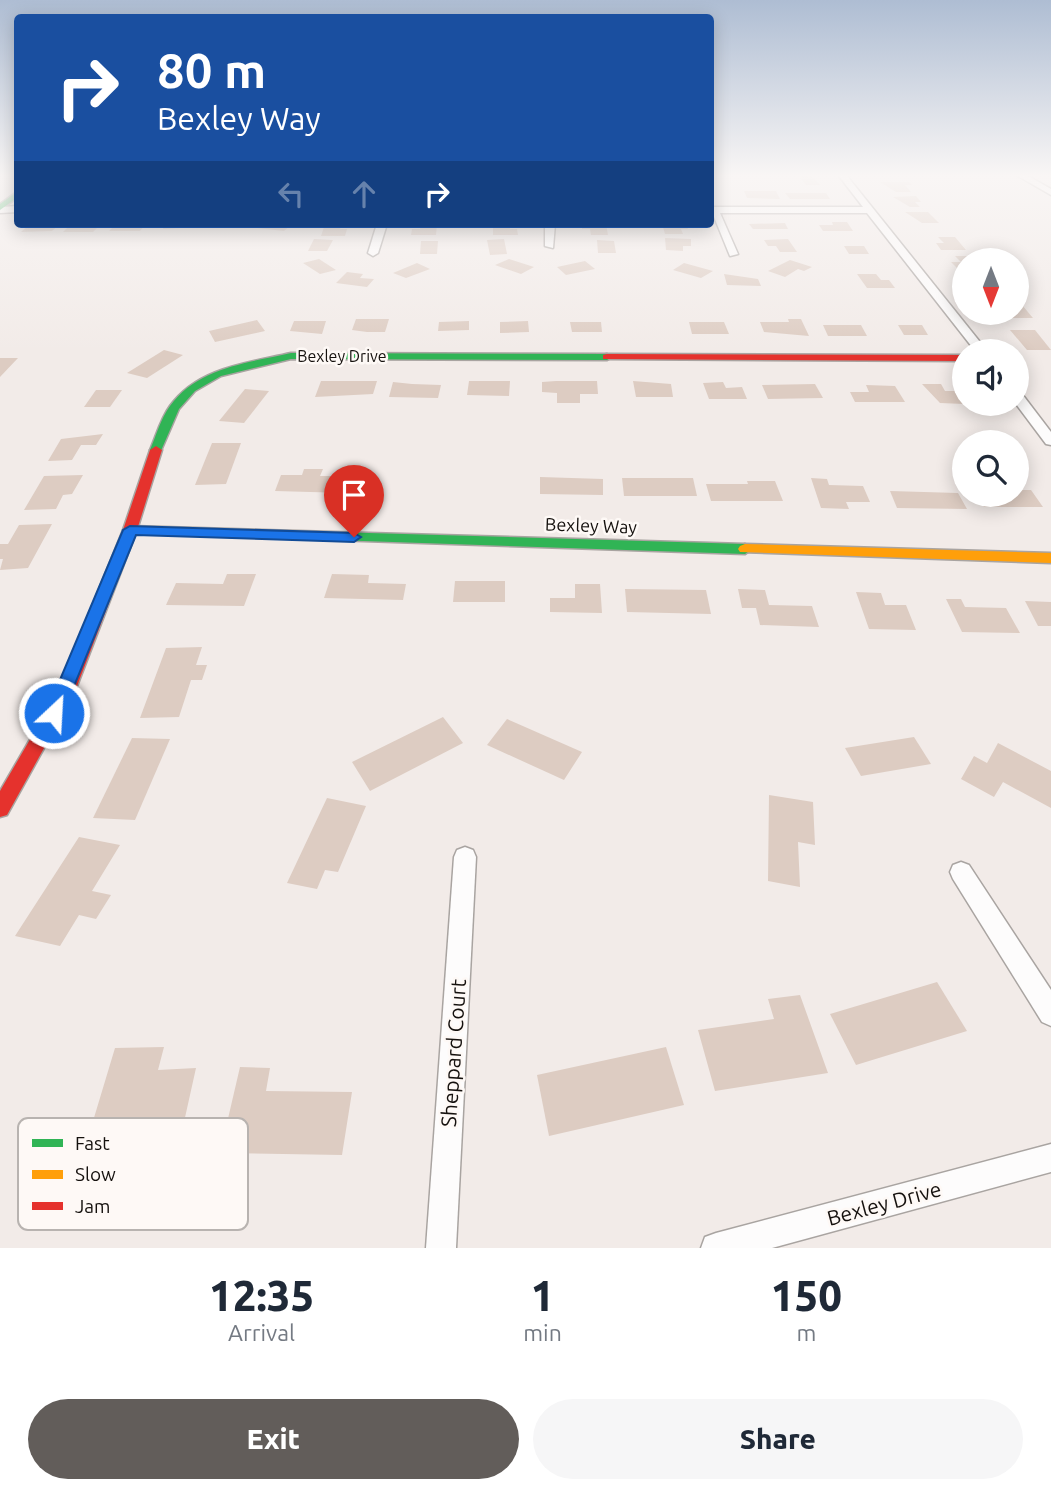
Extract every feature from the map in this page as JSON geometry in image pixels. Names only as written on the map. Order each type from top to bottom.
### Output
[{"type":"street","points":[[373,253],[379,234]]},
{"type":"street","points":[[550,234],[551,246]]},
{"type":"street","points":[[724,234],[733,254]]},
{"type":"street","points":[[889,234],[972,339]]},
{"type":"street","name":"Bexley Drive","points":[[0,809],[65,694],[130,530],[159,439],[182,398],[217,373],[263,360],[290,356],[952,358]]},
{"type":"street","points":[[1029,413],[1051,441]]},
{"type":"street","name":"Bexley Way","points":[[130,530],[1051,558]]},
{"type":"street","name":"Sheppard Court","points":[[441,1248],[466,857]]},
{"type":"street","points":[[961,872],[1051,1013]]},
{"type":"street","name":"Bexley Drive","points":[[716,1248],[1051,1158]]},
{"type":"building","points":[[322,234],[346,234],[345,236]]},
{"type":"building","points":[[938,237],[955,237],[964,248],[941,250],[936,243],[944,243]]},
{"type":"building","points":[[665,238],[691,239],[691,246],[683,246],[683,251],[666,250]]},
{"type":"building","points":[[314,239],[333,240],[327,251],[308,251]]},
{"type":"building","points":[[504,239],[507,254],[490,255],[487,240]]},
{"type":"building","points":[[788,239],[797,252],[780,252],[776,246],[768,246],[764,240]]},
{"type":"building","points":[[597,240],[614,241],[616,253],[598,253]]},
{"type":"building","points":[[421,241],[438,241],[437,254],[420,254]]},
{"type":"building","points":[[844,246],[864,246],[869,254],[849,254]]},
{"type":"building","points":[[319,259],[336,270],[320,274],[303,263]]},
{"type":"building","points":[[509,259],[534,267],[521,274],[495,265]]},
{"type":"building","points":[[790,260],[812,267],[804,271],[798,269],[785,277],[768,271]]},
{"type":"building","points":[[585,261],[595,269],[566,275],[557,267]]},
{"type":"building","points":[[417,263],[430,269],[406,278],[393,273]]},
{"type":"building","points":[[684,263],[713,271],[701,278],[673,270]]},
{"type":"building","points":[[347,272],[363,274],[360,278],[374,279],[367,287],[336,283]]},
{"type":"building","points":[[724,274],[758,279],[761,286],[727,285]]},
{"type":"building","points":[[857,274],[876,274],[881,280],[889,280],[895,288],[867,288]]},
{"type":"building","points":[[356,319],[389,319],[385,332],[367,332],[352,330]]},
{"type":"building","points":[[788,319],[801,319],[809,336],[764,332],[760,322],[789,322]]},
{"type":"building","points":[[257,320],[265,331],[215,342],[209,331]]},
{"type":"building","points":[[294,321],[326,321],[322,334],[290,331]]},
{"type":"building","points":[[469,321],[469,330],[438,331],[439,322]]},
{"type":"building","points":[[528,321],[529,332],[500,333],[500,322]]},
{"type":"building","points":[[570,322],[601,322],[602,332],[572,332]]},
{"type":"building","points":[[689,322],[724,322],[729,334],[692,334]]},
{"type":"building","points":[[823,325],[861,325],[867,336],[828,336]]},
{"type":"building","points":[[898,325],[922,325],[928,335],[904,335]]},
{"type":"building","points":[[1010,330],[1035,330],[1051,350],[1029,350],[1029,339],[1018,339]]},
{"type":"building","points":[[164,350],[183,355],[147,378],[127,373]]},
{"type":"building","points":[[0,358],[18,358],[0,377]]},
{"type":"building","points":[[321,381],[377,381],[373,394],[315,397]]},
{"type":"building","points":[[469,381],[510,381],[509,396],[467,395]]},
{"type":"building","points":[[597,381],[598,394],[580,394],[580,403],[557,403],[557,393],[542,392],[542,382]]},
{"type":"building","points":[[633,381],[671,384],[673,397],[636,397]]},
{"type":"building","points":[[393,382],[441,385],[438,398],[389,397]]},
{"type":"building","points":[[723,382],[726,388],[742,387],[747,399],[709,399],[703,383]]},
{"type":"building","points":[[815,384],[823,398],[768,399],[762,385]]},
{"type":"building","points":[[922,384],[941,384],[945,391],[952,391],[952,404],[940,403]]},
{"type":"building","points":[[866,385],[895,386],[905,402],[855,402],[850,392],[869,392]]},
{"type":"building","points":[[245,389],[269,391],[244,423],[219,421]]},
{"type":"building","points":[[96,390],[122,390],[110,407],[84,407]]},
{"type":"building","points":[[103,434],[96,445],[81,445],[72,460],[48,461],[61,439]]},
{"type":"building","points":[[212,443],[241,443],[226,484],[195,485]]},
{"type":"building","points":[[304,469],[323,469],[320,476],[351,476],[346,493],[275,491],[281,475],[302,475]]},
{"type":"building","points":[[83,475],[72,494],[63,495],[56,509],[24,510],[44,476]]},
{"type":"building","points":[[540,477],[603,479],[603,495],[540,494]]},
{"type":"building","points":[[622,478],[693,478],[697,496],[624,496]]},
{"type":"building","points":[[811,478],[827,479],[829,485],[863,486],[870,502],[846,502],[849,509],[821,508]]},
{"type":"building","points":[[747,481],[775,481],[783,501],[711,501],[706,484],[748,484]]},
{"type":"building","points":[[1029,490],[1031,490],[1043,507],[1029,507]]},
{"type":"building","points":[[890,491],[952,493],[952,507],[967,509],[897,508]]},
{"type":"building","points":[[52,524],[28,568],[0,570],[3,559],[0,559],[0,544],[8,544],[19,525]]},
{"type":"building","points":[[227,574],[256,574],[244,606],[166,605],[176,583],[223,584]]},
{"type":"building","points":[[332,574],[369,575],[368,583],[406,584],[403,600],[324,598]]},
{"type":"building","points":[[455,581],[505,581],[505,602],[453,602]]},
{"type":"building","points":[[575,584],[600,584],[602,613],[550,612],[550,598],[575,598]]},
{"type":"building","points":[[625,589],[706,590],[711,614],[627,612]]},
{"type":"building","points":[[738,589],[765,590],[769,605],[812,606],[819,627],[760,625],[756,608],[742,608]]},
{"type":"building","points":[[856,592],[881,593],[885,605],[906,605],[916,630],[869,629]]},
{"type":"building","points":[[946,599],[961,599],[965,607],[1006,608],[1020,633],[962,632]]},
{"type":"building","points":[[1025,601],[1051,602],[1051,626],[1038,626]]},
{"type":"building","points":[[202,647],[196,665],[207,665],[202,680],[191,680],[179,717],[140,718],[166,648]]},
{"type":"building","points":[[443,717],[463,743],[370,791],[352,762]]},
{"type":"building","points":[[507,719],[582,752],[564,780],[487,745]]},
{"type":"building","points":[[914,737],[931,764],[861,776],[845,748]]},
{"type":"building","points":[[132,738],[170,739],[135,820],[93,818]]},
{"type":"building","points":[[998,743],[1051,771],[1051,808],[1003,782],[994,797],[961,779],[974,756],[987,763]]},
{"type":"building","points":[[769,795],[813,802],[815,845],[798,842],[800,887],[768,881]]},
{"type":"building","points":[[327,798],[366,806],[338,872],[325,870],[317,889],[287,883]]},
{"type":"building","points":[[79,837],[120,845],[92,891],[111,895],[96,919],[79,915],[60,946],[15,936]]},
{"type":"building","points":[[937,982],[967,1031],[856,1065],[830,1014]]},
{"type":"building","points":[[800,995],[828,1073],[715,1091],[698,1030],[774,1019],[768,999]]},
{"type":"building","points":[[164,1047],[158,1070],[196,1068],[185,1118],[94,1118],[115,1048]]},
{"type":"building","points":[[666,1047],[684,1105],[549,1136],[537,1075]]},
{"type":"building","points":[[240,1067],[270,1068],[266,1091],[352,1092],[342,1155],[248,1153],[248,1118],[228,1118]]},
{"type":"traffic: fast","points":[[156,450],[174,408],[191,389],[217,374],[291,356],[607,357]]},
{"type":"traffic: fast","points":[[130,530],[745,549]]},
{"type":"traffic: slow","points":[[745,549],[1051,558]]},
{"type":"traffic: jam","points":[[607,357],[952,358]]},
{"type":"traffic: jam","points":[[0,809],[65,694],[130,530],[156,450]]},
{"type":"route","points":[[54,713],[65,694],[130,530],[354,537]]}]
